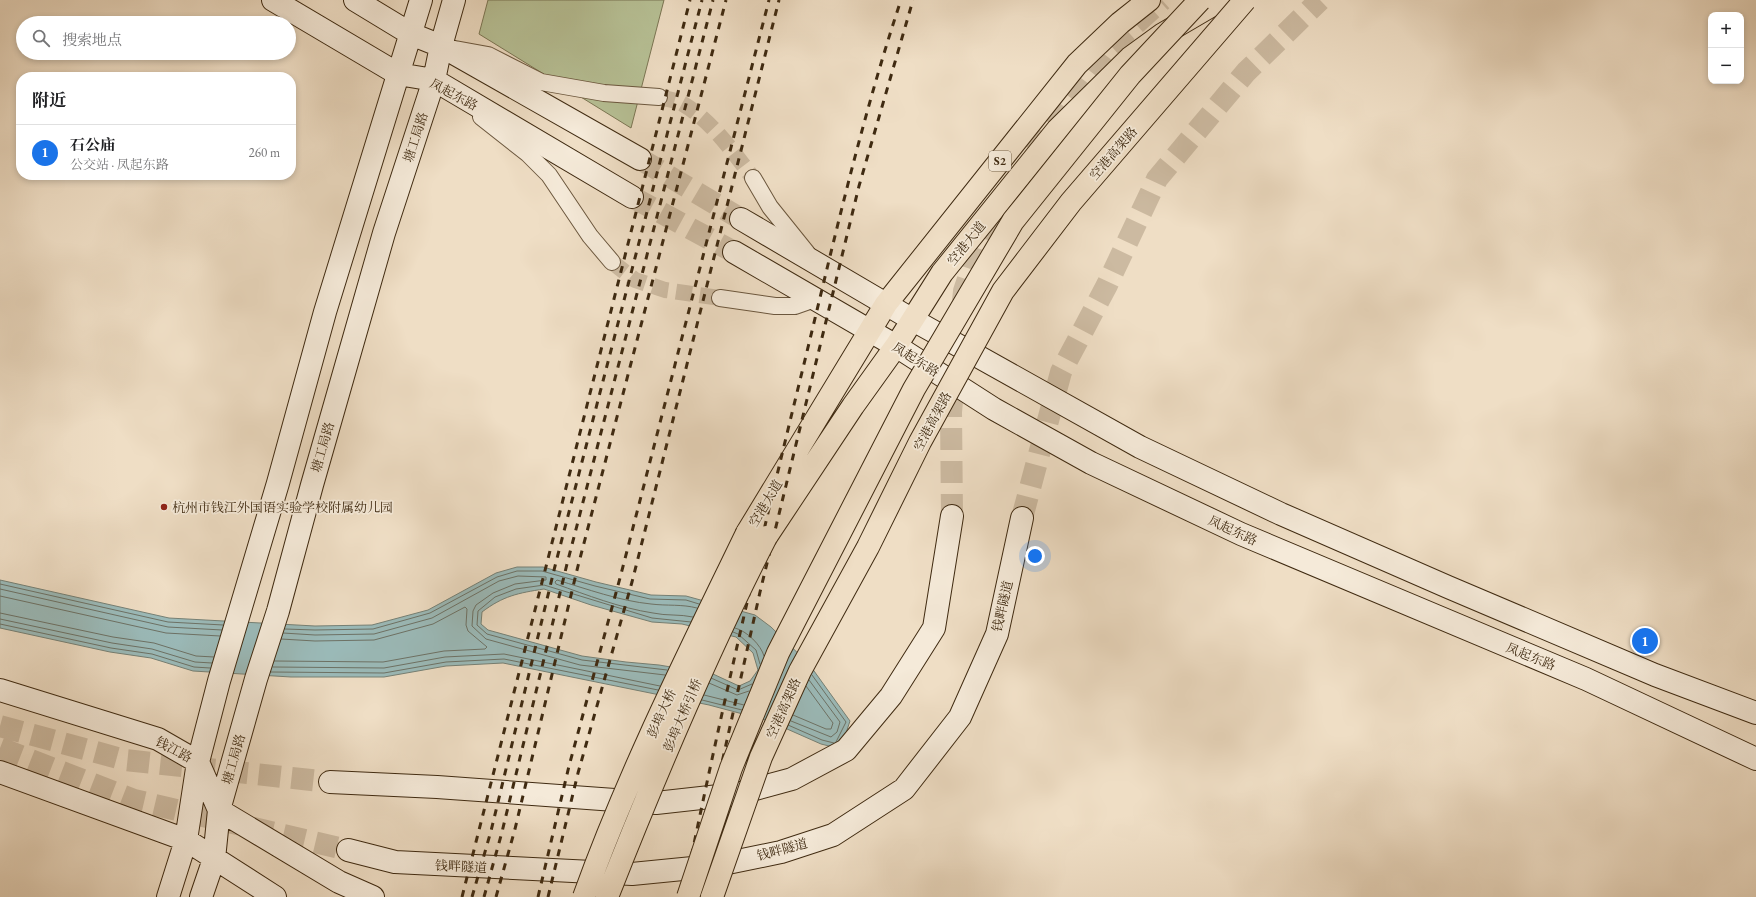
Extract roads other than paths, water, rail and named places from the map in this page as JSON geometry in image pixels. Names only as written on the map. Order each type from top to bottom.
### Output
[{"type":"main road","name":"凤起东路","points":[[273,0],[398,74],[434,80],[632,197]]},
{"type":"main road","points":[[355,0],[412,34],[441,46],[640,159]]},
{"type":"main road","points":[[168,897],[186,840],[198,762],[220,681],[278,483],[325,312],[398,74],[412,34],[421,0]]},
{"type":"main road","name":"塘工局路","points":[[201,897],[214,859],[219,810],[256,678],[278,611],[312,485],[384,233],[434,80],[441,46],[454,0]]},
{"type":"main road","name":"空港大道","points":[[757,535],[869,331],[886,304],[1077,64],[1120,23],[1149,0]]},
{"type":"main road","name":"空港高架路","points":[[688,897],[731,768],[778,653],[914,389],[1013,220],[1130,75],[1200,0]]},
{"type":"main road","name":"空港大道","points":[[757,535],[896,346],[942,273],[1058,129],[1130,58],[1163,34],[1221,0]]},
{"type":"main road","name":"空港高架路","points":[[712,897],[761,757],[800,671],[868,547],[920,442],[1003,291],[1071,202],[1245,0]]},
{"type":"main road","points":[[741,219],[818,266],[1140,447],[1281,514],[1655,675],[1756,713]]},
{"type":"main road","name":"凤起东路","points":[[734,252],[896,346],[994,409],[1091,463],[1241,534],[1586,679],[1756,759]]},
{"type":"main road","points":[[330,782],[437,787],[656,803],[738,794],[792,779],[846,750],[891,696],[934,628],[952,516]]},
{"type":"main road","name":"钱畔隧道","points":[[348,850],[394,862],[632,874],[712,866],[780,852],[833,834],[904,789],[960,717],[996,634],[1022,518]]},
{"type":"main road","name":"彭埠大桥","points":[[584,897],[608,831],[673,686],[757,535]]},
{"type":"main road","name":"彭埠大桥引桥","points":[[607,897],[628,843],[712,646],[757,535]]},
{"type":"main road","name":"钱江路","points":[[0,690],[158,739],[198,762],[219,810]]},
{"type":"main road","points":[[0,772],[186,840],[276,897]]},
{"type":"main road","points":[[219,810],[339,882],[373,897]]},
{"type":"street","points":[[441,46],[488,56],[541,82],[604,93],[659,97]]},
{"type":"street","points":[[434,80],[528,154],[549,175],[590,236],[612,262]]},
{"type":"street","points":[[753,178],[770,206],[792,236],[818,266]]},
{"type":"street","points":[[720,298],[775,306],[795,306],[815,299]]},
{"type":"water","points":[[517,567],[543,567],[596,582],[651,595],[686,596],[755,615],[771,627],[809,664],[850,721],[845,736],[837,748],[821,744],[769,721],[709,705],[503,663],[446,666],[384,677],[291,677],[193,671],[151,658],[110,652],[0,628],[0,580],[169,618],[315,626],[372,625],[428,610],[496,573]],"holes":[[[544,589],[591,605],[652,622],[682,624],[736,637],[753,653],[758,670],[750,681],[739,686],[713,674],[659,665],[582,656],[488,630],[481,624],[482,612],[497,602],[511,596],[535,590]]]},
{"type":"tunnel","points":[[1029,149],[1104,52],[1162,0]]},
{"type":"tunnel","points":[[1022,518],[1061,372],[1107,285],[1157,179],[1246,72],[1320,0]]},
{"type":"tunnel","points":[[659,97],[683,104],[694,111],[713,128],[753,178]]},
{"type":"tunnel","points":[[640,159],[741,219]]},
{"type":"tunnel","points":[[632,197],[734,252]]},
{"type":"tunnel","points":[[963,301],[964,291],[989,216]]},
{"type":"tunnel","points":[[612,262],[635,280],[665,290],[720,298]]},
{"type":"tunnel","points":[[952,516],[951,412],[954,379]]},
{"type":"tunnel","points":[[0,726],[125,760],[330,782]]},
{"type":"tunnel","points":[[0,748],[134,800],[348,850]]},
{"type":"railway","points":[[462,897],[690,0]]},
{"type":"railway","points":[[472,897],[491,831],[556,562],[702,0]]},
{"type":"railway","points":[[484,897],[502,832],[567,564],[713,0]]},
{"type":"railway","points":[[496,897],[515,829],[578,566],[726,0]]},
{"type":"railway","points":[[538,897],[569,766],[620,578],[769,0]]},
{"type":"railway","points":[[548,897],[578,773],[632,582],[779,0]]},
{"type":"railway","points":[[683,897],[740,632],[825,275],[860,137],[901,0]]},
{"type":"railway","points":[[692,897],[760,592],[859,186],[913,0]]},
{"type":"place","name":"杭州市钱江外国语实验学校附属幼儿园","points":[[164,507]]},
{"type":"place","name":"石公庙","points":[[1645,641]]}]
